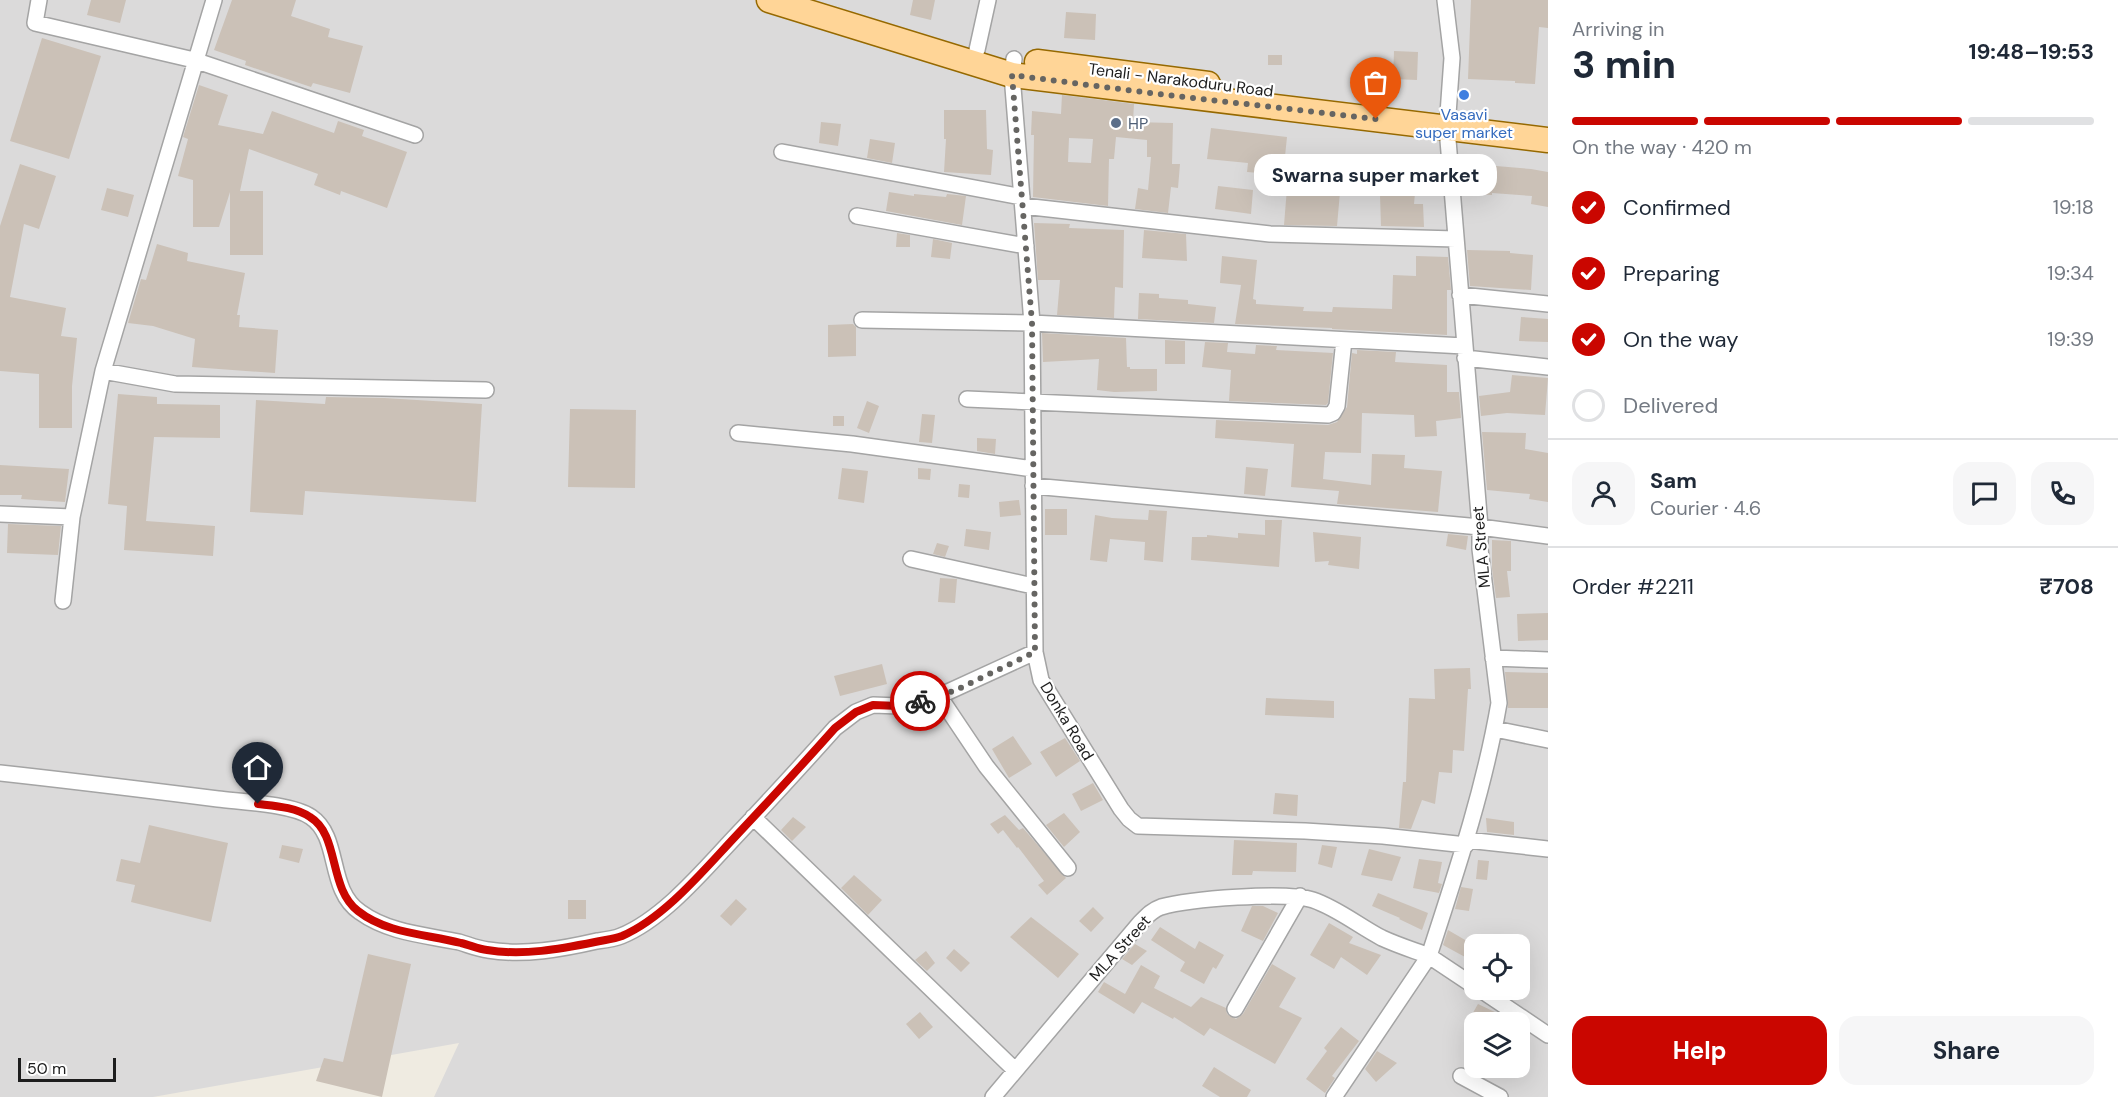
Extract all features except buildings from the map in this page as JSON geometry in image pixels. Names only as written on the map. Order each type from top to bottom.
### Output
[{"type":"main road","name":"Tenali - Narakoduru Road","points":[[769,0],[1013,67],[1150,93],[1448,120],[1548,124]]},
{"type":"main road","name":"Tenali - Narakoduru Road","points":[[822,0],[977,50],[1013,67]]},
{"type":"main road","name":"Tenali - Narakoduru Road","points":[[1448,120],[1548,140]]},
{"type":"street","points":[[39,0],[35,23],[194,60],[415,135]]},
{"type":"street","points":[[63,601],[72,517],[103,371],[194,60],[214,0]]},
{"type":"street","points":[[977,50],[988,0]]},
{"type":"street","name":"MLA Street","points":[[1334,1097],[1429,957],[1467,842],[1499,704],[1480,549],[1464,352],[1448,120],[1452,58],[1445,0]]},
{"type":"street","name":"Donka Road","points":[[1013,67],[1032,323],[1035,652],[1041,680],[1121,809],[1138,825],[1305,831],[1548,849]]},
{"type":"street","points":[[782,152],[1022,202],[1270,234],[1456,239]]},
{"type":"street","points":[[857,216],[1026,246]]},
{"type":"street","points":[[1460,295],[1548,304]]},
{"type":"street","points":[[862,320],[1032,323],[1344,340],[1464,352],[1548,367]]},
{"type":"street","points":[[967,399],[1328,415],[1333,413],[1337,406],[1344,340]]},
{"type":"street","points":[[103,371],[175,384],[486,390]]},
{"type":"street","points":[[738,433],[852,444],[1033,469]]},
{"type":"street","points":[[1033,486],[1480,527],[1548,536]]},
{"type":"street","points":[[0,514],[72,517]]},
{"type":"street","points":[[911,560],[1033,586]]},
{"type":"street","points":[[0,773],[246,802],[301,812],[312,817],[321,827],[328,841],[339,885],[345,898],[358,911],[376,922],[409,933],[497,951],[561,949],[621,936],[647,922],[690,885],[835,728],[856,712],[878,704],[899,706],[939,696],[1035,652]]},
{"type":"street","points":[[1493,658],[1548,660]]},
{"type":"street","points":[[939,696],[986,766],[1068,868]]},
{"type":"street","points":[[1495,729],[1548,740]]},
{"type":"street","points":[[753,817],[1015,1070]]},
{"type":"street","points":[[1235,1009],[1300,896]]},
{"type":"street","name":"MLA Street","points":[[993,1097],[1150,914],[1159,908],[1178,904],[1300,896],[1315,901],[1383,938],[1429,957]]},
{"type":"street","points":[[1429,957],[1464,980]]},
{"type":"street","points":[[1496,1000],[1548,1035]]},
{"type":"street","points":[[1461,1076],[1500,1097]]},
{"type":"shaded area","points":[[0,0],[1548,0],[1548,1097],[434,1097],[459,1043],[153,1097],[0,1097]]},
{"type":"way so far","points":[[920,701],[954,691],[1035,652],[1032,547],[1032,323],[1012,75],[1376,119]]},
{"type":"place","name":"Vasavi super market","points":[[1464,95]]},
{"type":"place","name":"Swarna super market","points":[[1376,119]]},
{"type":"place","name":"HP","points":[[1116,123]]},
{"type":"route","points":[[258,804],[301,812],[312,817],[321,827],[328,841],[339,885],[345,898],[358,911],[376,922],[409,933],[486,950],[515,952],[561,949],[621,936],[647,922],[690,885],[835,728],[856,712],[878,704],[899,706],[920,701]]}]
